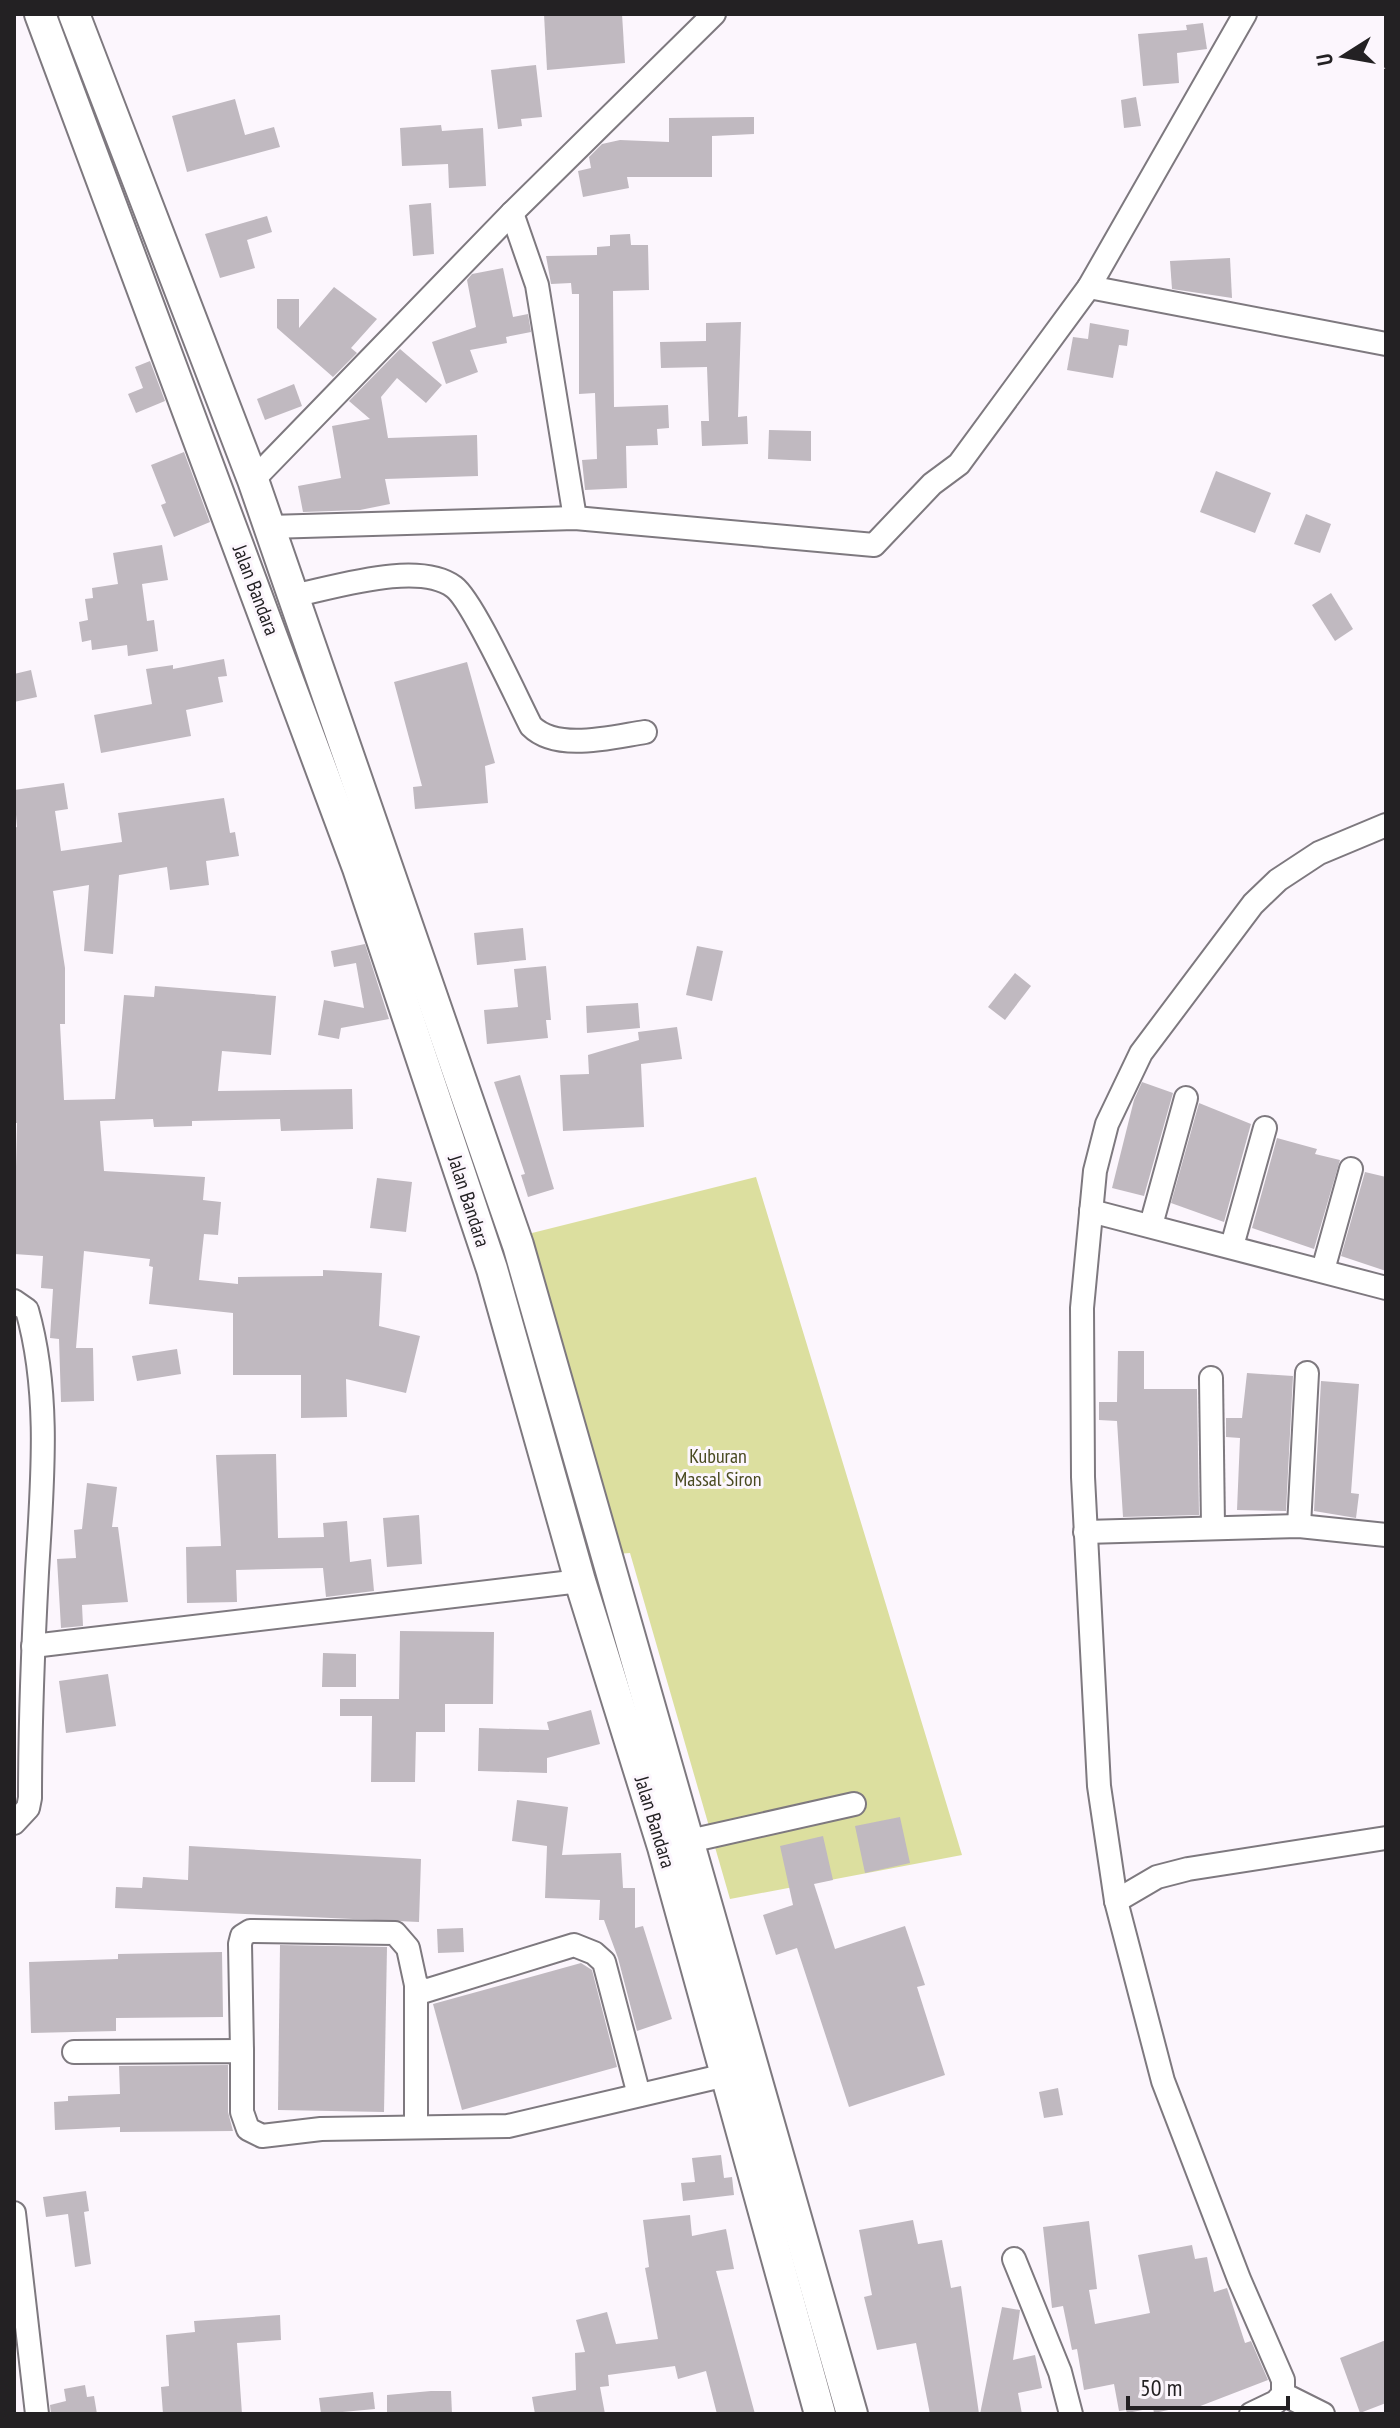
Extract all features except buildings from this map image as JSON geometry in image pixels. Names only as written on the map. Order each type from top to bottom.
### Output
[{"type":"highway","name":"Jalan Bandara","points":[[40,14],[160,335],[414,940],[518,1245],[677,1844],[852,2414]]},
{"type":"highway","name":"Jalan Bandara","points":[[74,14],[253,480],[292,596],[293,648],[358,868],[492,1269],[580,1581],[677,1844],[726,2075],[820,2414]]},
{"type":"highway","points":[[160,335],[191,319]]},
{"type":"street","points":[[253,480],[512,213],[714,14]]},
{"type":"street","points":[[269,527],[575,518],[874,545],[932,484],[959,464],[1089,287],[1245,14]]},
{"type":"street","points":[[512,213],[537,285],[575,518]]},
{"type":"street","points":[[1089,287],[1386,344]]},
{"type":"street","points":[[292,596],[406,575],[430,577],[455,587],[486,637],[531,726],[540,735],[550,739],[598,738],[645,732]]},
{"type":"street","points":[[1283,2394],[1279,2368],[1239,2279],[1163,2081],[1116,1901],[1099,1786],[1085,1532],[1082,1308],[1095,1171],[1107,1124],[1126,1080],[1149,1041],[1253,904],[1278,880],[1319,853],[1386,825]]},
{"type":"street","points":[[1151,1225],[1186,1098]]},
{"type":"street","points":[[1232,1246],[1265,1128]]},
{"type":"street","points":[[1323,1270],[1351,1169]]},
{"type":"street","points":[[1091,1211],[1386,1288]]},
{"type":"street","points":[[14,1301],[27,1310],[40,1380],[40,1517],[33,1646],[30,1798],[28,1808],[14,1823]]},
{"type":"street","points":[[1299,1526],[1307,1373]]},
{"type":"street","points":[[1211,1378],[1213,1526]]},
{"type":"street","points":[[1085,1532],[1213,1526],[1299,1526],[1386,1535]]},
{"type":"street","points":[[33,1646],[580,1581]]},
{"type":"street","points":[[677,1844],[854,1804]]},
{"type":"street","points":[[1116,1901],[1157,1877],[1188,1869],[1386,1838]]},
{"type":"street","points":[[416,2127],[416,1985],[408,1948],[395,1933],[250,1931],[242,1936],[242,2112],[248,2129],[262,2136],[321,2129],[508,2126],[726,2075]]},
{"type":"street","points":[[416,1985],[425,1991],[565,1945],[594,1953],[604,1962],[639,2095]]},
{"type":"street","points":[[74,2052],[242,2051]]},
{"type":"street","points":[[14,2213],[37,2414]]},
{"type":"street","points":[[1014,2259],[1060,2372],[1071,2414]]},
{"type":"street","points":[[1251,2414],[1267,2407],[1283,2394]]},
{"type":"street","points":[[1283,2394],[1323,2414]]},
{"type":"green space","name":"Kuburan Massal Siron","points":[[756,1177],[962,1855],[730,1899],[630,1553],[616,1554],[524,1235]]}]
